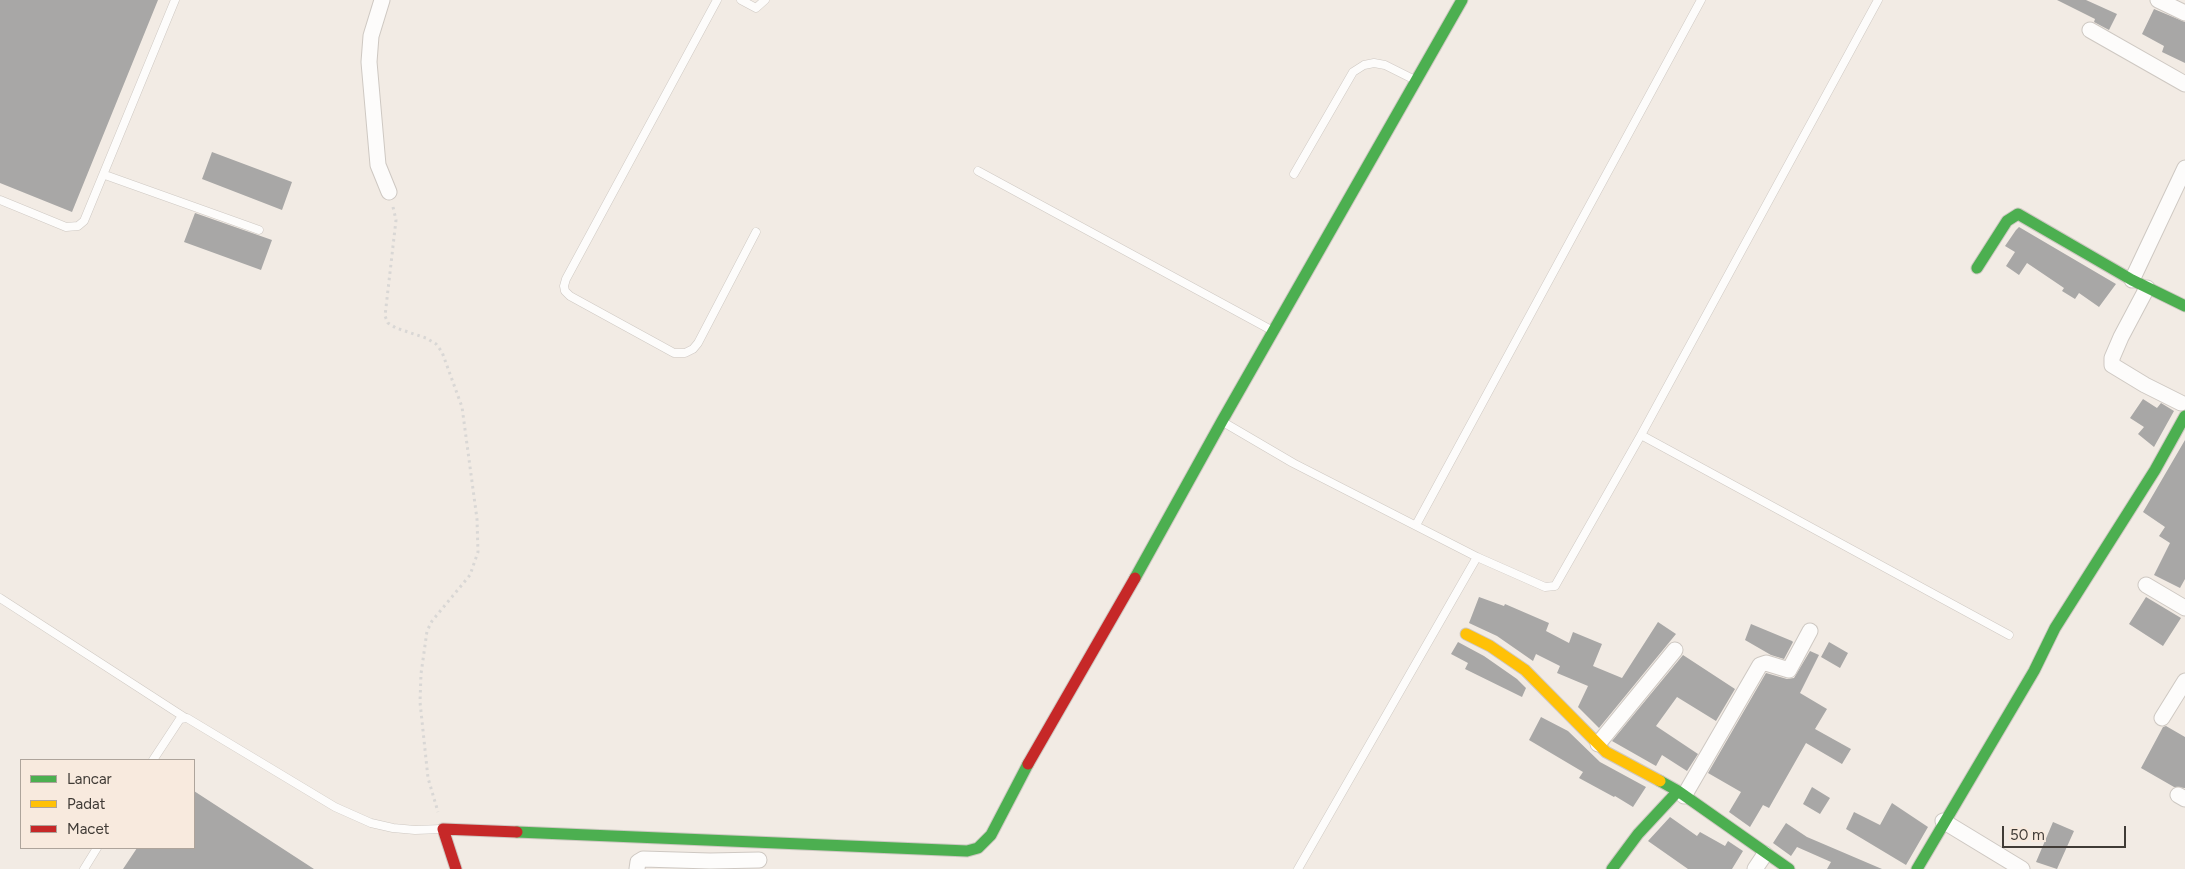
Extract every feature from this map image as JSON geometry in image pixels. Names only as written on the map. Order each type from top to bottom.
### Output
[{"type":"street","points":[[382,0],[371,36],[369,62],[378,165],[389,192]]},
{"type":"street","points":[[452,868],[443,829],[967,851],[978,848],[986,842],[992,836],[1042,738],[1109,626],[1273,331],[1462,0]]},
{"type":"street","points":[[2158,0],[2185,14]]},
{"type":"street","points":[[2090,30],[2185,84]]},
{"type":"street","points":[[2132,280],[2185,168]]},
{"type":"street","points":[[1976,268],[2007,221],[2018,214],[2132,280],[2185,306]]},
{"type":"street","points":[[1917,869],[2034,670],[2056,628],[2155,470],[2184,402],[2145,386],[2112,365],[2112,358],[2121,337],[2148,288]]},
{"type":"street","points":[[2146,585],[2185,608]]},
{"type":"street","points":[[1612,869],[1638,834],[1681,793],[1760,665],[1766,663],[1789,670],[1810,631]]},
{"type":"street","points":[[1466,634],[1490,646],[1525,670],[1606,752],[1681,793],[1765,854],[1789,869]]},
{"type":"street","points":[[1598,744],[1674,650]]},
{"type":"street","points":[[2162,718],[2185,681]]},
{"type":"street","points":[[1943,822],[2022,869]]},
{"type":"street","points":[[637,869],[638,862],[643,859],[759,864],[760,841]]},
{"type":"street","points":[[1755,869],[1765,854]]},
{"type":"lane","points":[[0,200],[66,227],[78,226],[88,216],[175,0]]},
{"type":"lane","points":[[717,0],[566,279],[565,291],[570,296],[674,353],[685,353],[693,349],[698,343],[756,232]]},
{"type":"lane","points":[[742,0],[756,8],[765,0]]},
{"type":"lane","points":[[1416,525],[1701,0]]},
{"type":"lane","points":[[1222,422],[1292,463],[1477,557],[1545,587],[1555,586],[1641,435],[1878,0]]},
{"type":"lane","points":[[1294,174],[1353,72],[1364,65],[1374,63],[1417,81]]},
{"type":"lane","points":[[978,171],[1273,331]]},
{"type":"lane","points":[[105,174],[259,230]]},
{"type":"lane","points":[[1641,435],[2009,635]]},
{"type":"lane","points":[[1298,869],[1477,557]]},
{"type":"lane","points":[[0,598],[184,717],[335,807],[362,819],[393,828],[443,829]]},
{"type":"lane","points":[[154,759],[180,718],[184,717]]},
{"type":"lane","points":[[84,869],[96,849]]},
{"type":"path","points":[[389,192],[396,220],[385,316],[388,323],[396,328],[426,338],[436,344],[442,352],[462,407],[477,519],[478,552],[470,575],[432,622],[427,631],[421,674],[420,712],[428,778],[443,829]]},
{"type":"building","points":[[0,0],[158,0],[72,212],[0,183]]},
{"type":"building","points":[[2057,0],[2086,0],[2117,14],[2109,30],[2094,22],[2095,19]]},
{"type":"building","points":[[2154,9],[2185,22],[2185,63],[2162,52],[2164,46],[2142,34]]},
{"type":"building","points":[[212,152],[292,182],[282,210],[202,179]]},
{"type":"building","points":[[195,213],[272,240],[261,270],[184,242]]},
{"type":"building","points":[[2019,227],[2116,284],[2099,307],[2079,293],[2075,299],[2062,291],[2064,288],[2027,263],[2019,275],[2006,266],[2015,252],[2005,246]]},
{"type":"building","points":[[2143,399],[2157,408],[2161,403],[2174,411],[2154,447],[2138,434],[2144,427],[2130,418]]},
{"type":"building","points":[[2185,440],[2185,579],[2180,588],[2154,575],[2170,543],[2159,536],[2165,527],[2143,512]]},
{"type":"building","points":[[1479,597],[1504,606],[1505,604],[1549,623],[1546,631],[1569,643],[1573,632],[1602,644],[1593,666],[1622,678],[1658,622],[1676,634],[1599,728],[1578,707],[1588,686],[1557,673],[1560,666],[1536,654],[1533,661],[1497,636],[1469,623]]},
{"type":"building","points":[[2146,597],[2181,618],[2163,646],[2129,624]]},
{"type":"building","points":[[1751,624],[1793,642],[1784,659],[1771,655],[1745,640]]},
{"type":"building","points":[[1458,642],[1484,656],[1517,679],[1526,688],[1522,697],[1465,669],[1468,663],[1451,654]]},
{"type":"building","points":[[1829,642],[1848,653],[1840,668],[1821,657]]},
{"type":"building","points":[[1810,651],[1819,655],[1800,693],[1827,709],[1815,729],[1851,749],[1842,764],[1806,743],[1769,808],[1763,805],[1750,827],[1729,812],[1741,792],[1708,773],[1766,673],[1787,679],[1794,678]]},
{"type":"building","points":[[1683,655],[1735,689],[1716,721],[1677,697],[1656,726],[1698,754],[1687,771],[1662,755],[1656,766],[1612,741]]},
{"type":"building","points":[[1541,717],[1568,731],[1600,762],[1646,787],[1633,807],[1579,778],[1583,772],[1529,740]]},
{"type":"building","points":[[2166,726],[2185,737],[2185,788],[2174,787],[2141,768],[2163,727]]},
{"type":"building","points":[[1812,787],[1830,798],[1820,814],[1803,804]]},
{"type":"building","points":[[195,792],[314,869],[123,869],[136,849],[195,849]]},
{"type":"building","points":[[1892,803],[1928,827],[1906,865],[1846,829],[1854,812],[1880,825]]},
{"type":"building","points":[[1670,817],[1697,836],[1700,832],[1725,846],[1728,841],[1743,851],[1732,869],[1688,869],[1648,841]]},
{"type":"building","points":[[2053,822],[2074,831],[2057,869],[2036,862]]},
{"type":"building","points":[[1786,823],[1807,837],[1882,869],[1827,869],[1831,862],[1797,847],[1791,856],[1773,843]]},
{"type":"traffic: fast","points":[[1135,578],[1222,421],[1462,0]]},
{"type":"traffic: fast","points":[[1977,268],[2007,221],[2018,214],[2132,280],[2185,306]]},
{"type":"traffic: fast","points":[[1917,869],[2034,671],[2055,628],[2155,470],[2185,416]]},
{"type":"traffic: fast","points":[[517,832],[967,851],[978,848],[991,835],[1028,764]]},
{"type":"traffic: fast","points":[[1660,781],[1678,791],[1789,869]]},
{"type":"traffic: fast","points":[[1612,869],[1638,834],[1678,791]]},
{"type":"traffic: slow","points":[[1466,634],[1490,646],[1525,670],[1606,752],[1660,781]]},
{"type":"traffic: jam","points":[[1028,764],[1135,578]]},
{"type":"traffic: jam","points":[[456,869],[443,829],[517,832]]}]
